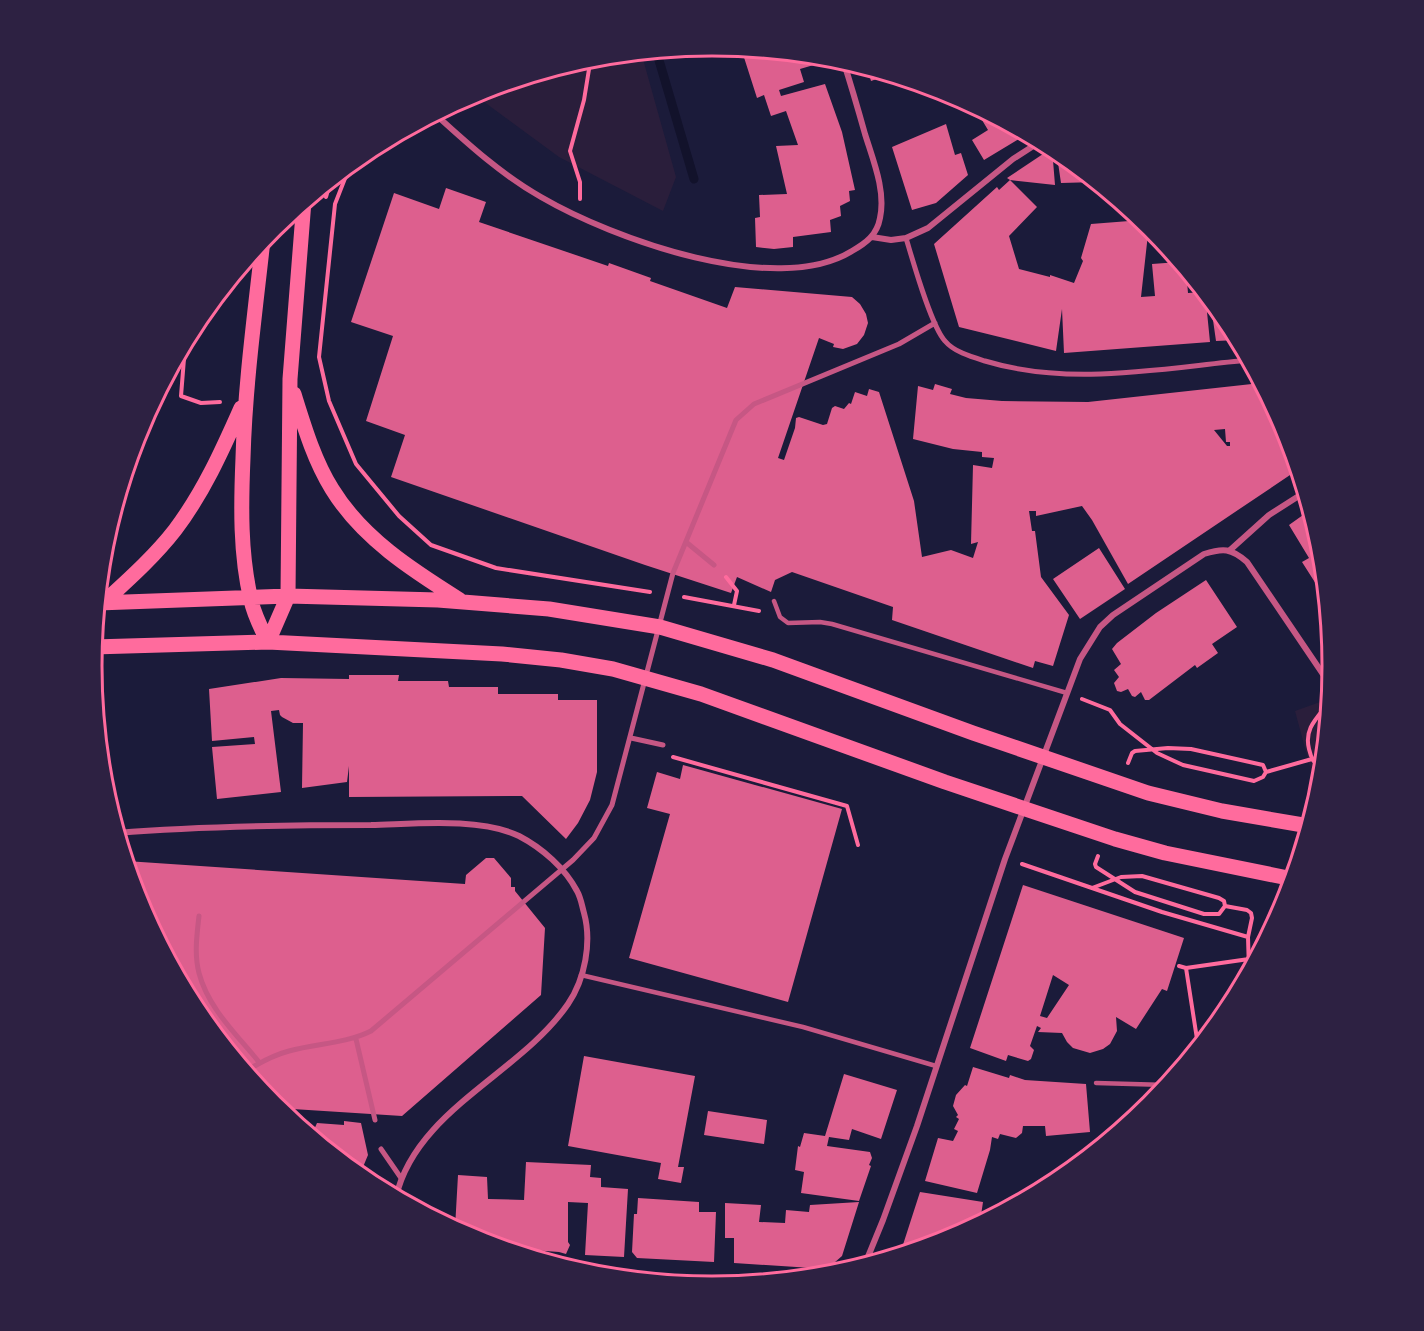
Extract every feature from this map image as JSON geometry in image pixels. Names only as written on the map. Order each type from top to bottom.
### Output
[{"type":"main road","points":[[268,642],[288,596],[290,379],[303,214]]},
{"type":"main road","points":[[260,255],[245,400],[241,489],[243,542],[250,598],[268,642]]},
{"type":"main road","points":[[290,379],[319,463],[344,506],[380,544],[420,575],[462,602]]},
{"type":"main road","points":[[106,598],[141,567],[180,523],[220,456],[245,400]]},
{"type":"main road","points":[[105,603],[337,596],[549,609],[660,627],[773,660],[1148,793],[1222,811],[1301,825]]},
{"type":"main road","points":[[102,647],[268,642],[502,654],[561,660],[613,669],[701,694],[1024,809],[1165,853],[1284,877]]},
{"type":"street","points":[[441,119],[503,171],[540,197],[580,218],[652,245],[736,266],[806,268],[846,255],[873,237],[880,218],[881,198],[877,175],[846,70]]},
{"type":"street","points":[[873,237],[891,240],[906,238],[928,228],[1013,159],[1032,147]]},
{"type":"street","points":[[906,238],[935,323],[945,341],[973,358],[1004,367],[1046,374],[1090,375],[1240,361]]},
{"type":"street","points":[[252,1067],[288,1051],[356,1039],[371,1031],[573,860],[594,838],[612,805],[673,573],[736,420],[754,404],[899,344],[935,323]]},
{"type":"street","points":[[1229,551],[1269,515],[1298,497]]},
{"type":"street","points":[[686,542],[714,566]]},
{"type":"street","points":[[869,1255],[917,1126],[1005,859],[1080,659],[1100,627],[1113,615],[1203,554],[1219,549],[1229,551],[1247,562],[1322,674]]},
{"type":"street","points":[[631,737],[663,745]]},
{"type":"street","points":[[126,832],[172,828],[341,825],[443,824],[491,827],[518,836],[544,852],[563,870],[578,893],[585,917],[587,949],[581,975],[569,1003],[529,1047],[434,1129],[413,1156],[401,1178],[398,1189]]},
{"type":"street","points":[[199,916],[196,947],[198,971],[206,993],[221,1016],[260,1062]]},
{"type":"street","points":[[356,1039],[375,1120]]},
{"type":"street","points":[[381,1149],[401,1178]]},
{"type":"lane","points":[[774,601],[780,617],[788,623],[832,624],[1067,693]]},
{"type":"lane","points":[[581,975],[803,1027],[936,1066]]},
{"type":"lane","points":[[1096,1083],[1155,1085]]},
{"type":"path","points":[[580,218],[580,182],[570,151],[585,100],[589,68]]},
{"type":"path","points":[[345,179],[335,204],[319,357],[329,401],[356,464],[399,516],[431,545],[496,568],[655,593]]},
{"type":"path","points":[[184,360],[181,396],[201,403],[245,400]]},
{"type":"path","points":[[714,566],[737,591],[734,605]]},
{"type":"path","points":[[677,596],[734,605],[780,617]]},
{"type":"path","points":[[1067,693],[1110,710],[1120,724],[1140,741],[1157,753],[1183,765],[1254,781],[1263,777],[1266,772],[1311,759]]},
{"type":"path","points":[[1314,762],[1311,759],[1307,740],[1308,731],[1320,715]]},
{"type":"path","points":[[668,756],[847,806],[858,845]]},
{"type":"path","points":[[1005,859],[1162,912],[1248,937]]},
{"type":"path","points":[[1092,888],[1121,877],[1142,876],[1219,898],[1226,906],[1247,910],[1251,913],[1249,954]]},
{"type":"path","points":[[1179,966],[1186,968],[1246,959]]},
{"type":"path","points":[[1186,968],[1197,1036]]},
{"type":"shaded area","points":[[643,60],[676,177],[663,211],[559,157],[482,101],[554,76],[593,67]]},
{"type":"shaded area","points":[[1321,703],[1312,774],[1295,711]]},
{"type":"building","points":[[744,57],[815,65],[800,69],[804,82],[779,90],[781,96],[825,84],[842,132],[855,190],[849,191],[850,201],[840,206],[841,216],[830,220],[831,232],[793,237],[793,247],[774,249],[756,247],[755,218],[760,217],[759,195],[787,194],[776,146],[798,145],[786,111],[771,116],[764,95],[757,98]]},
{"type":"building","points":[[980,117],[1019,139],[984,160],[972,140],[988,130]]},
{"type":"building","points":[[946,124],[955,155],[961,153],[968,175],[936,203],[912,210],[892,147]]},
{"type":"building","points":[[1044,154],[1053,159],[1055,185],[1007,178]]},
{"type":"building","points":[[1058,163],[1083,182],[1061,183]]},
{"type":"building","points":[[1010,180],[1037,207],[1009,236],[1019,269],[1050,277],[1050,275],[1074,283],[1083,261],[1081,258],[1091,224],[1129,221],[1147,239],[1141,297],[1155,296],[1152,264],[1171,263],[1187,283],[1188,293],[1195,293],[1207,309],[1210,342],[1064,353],[1062,309],[1056,351],[959,327],[934,244],[997,187],[999,190]]},
{"type":"building","points":[[446,188],[486,202],[479,222],[608,266],[609,263],[651,278],[650,281],[727,308],[735,287],[852,297],[866,314],[868,323],[864,335],[857,344],[843,349],[833,347],[834,344],[819,338],[778,458],[784,460],[796,418],[827,424],[832,408],[835,406],[844,409],[849,403],[851,404],[855,392],[867,396],[869,389],[879,392],[914,501],[922,557],[951,550],[973,558],[978,542],[971,544],[973,465],[992,468],[994,458],[982,457],[982,452],[953,449],[913,439],[918,386],[933,390],[935,384],[952,389],[950,394],[966,398],[1002,401],[1088,402],[1252,384],[1276,432],[1291,474],[1128,584],[1082,506],[1036,516],[1036,511],[1029,511],[1032,531],[1035,531],[1041,577],[1069,615],[1053,666],[1035,661],[1033,668],[892,620],[893,607],[792,572],[775,580],[771,592],[737,577],[731,593],[391,477],[405,435],[366,421],[393,336],[351,322],[394,193],[439,209]],"holes":[[[1225,429],[1226,442],[1230,442],[1230,446],[1227,446],[1214,430]]]},
{"type":"building","points":[[1213,318],[1227,340],[1216,341]]},
{"type":"building","points":[[1303,515],[1317,588],[1302,562],[1309,558],[1289,525]]},
{"type":"building","points":[[1099,548],[1125,589],[1080,619],[1053,579]]},
{"type":"building","points":[[1206,580],[1237,627],[1212,644],[1218,653],[1197,668],[1195,665],[1149,700],[1145,700],[1141,692],[1135,697],[1128,689],[1117,691],[1114,683],[1119,677],[1114,670],[1121,664],[1112,649],[1156,613]]},
{"type":"building","points":[[349,675],[399,675],[398,681],[448,681],[449,687],[498,687],[498,694],[558,694],[558,700],[597,700],[597,772],[590,800],[578,823],[566,839],[522,796],[349,797],[349,766],[347,782],[302,788],[303,723],[293,723],[282,717],[279,710],[271,711],[281,792],[217,799],[212,747],[255,744],[254,737],[212,741],[209,689],[281,678],[349,679]]},
{"type":"building","points":[[683,765],[842,809],[788,1002],[629,958],[670,814],[647,808],[657,772],[680,779]]},
{"type":"building","points":[[486,858],[494,858],[511,878],[511,887],[515,887],[515,891],[545,928],[541,995],[402,1116],[294,1109],[281,1097],[253,1068],[205,1004],[165,935],[134,862],[465,884],[466,875]]},
{"type":"building","points":[[1023,885],[1184,938],[1167,991],[1162,989],[1136,1029],[1116,1017],[1117,1031],[1110,1044],[1103,1049],[1090,1053],[1073,1048],[1062,1033],[1038,1032],[1041,1028],[1037,1026],[1030,1046],[1034,1050],[1028,1061],[1008,1055],[1006,1061],[970,1048]],"holes":[[[1053,975],[1069,985],[1047,1018],[1040,1016]]]},
{"type":"building","points":[[584,1056],[695,1076],[678,1167],[684,1167],[681,1183],[658,1179],[661,1163],[568,1146]]},
{"type":"building","points":[[973,1067],[1009,1078],[1010,1075],[1025,1080],[1086,1084],[1090,1132],[1046,1136],[1045,1126],[1023,1126],[1022,1133],[1016,1138],[1000,1134],[998,1139],[992,1137],[977,1193],[925,1181],[938,1138],[953,1141],[958,1131],[954,1129],[959,1119],[956,1117],[958,1115],[953,1106],[956,1095],[965,1085],[967,1086]]},
{"type":"building","points":[[844,1074],[897,1090],[881,1139],[852,1129],[849,1140],[829,1137],[827,1146],[870,1152],[872,1158],[869,1165],[871,1166],[859,1201],[801,1193],[804,1172],[795,1170],[798,1146],[800,1147],[804,1133],[825,1136]]},
{"type":"building","points":[[708,1111],[767,1120],[764,1144],[704,1135]]},
{"type":"building","points":[[344,1121],[361,1123],[368,1155],[363,1166],[315,1128],[317,1123],[344,1125]]},
{"type":"building","points":[[526,1162],[591,1165],[590,1177],[601,1178],[601,1187],[628,1189],[624,1257],[585,1255],[588,1203],[568,1202],[568,1242],[570,1245],[566,1254],[540,1251],[516,1243],[456,1219],[458,1175],[487,1177],[488,1199],[524,1200]]},
{"type":"building","points":[[920,1192],[983,1202],[981,1213],[903,1245]]},
{"type":"building","points":[[638,1198],[699,1202],[699,1212],[716,1212],[714,1262],[637,1258],[632,1252],[634,1214],[637,1214]]},
{"type":"building","points":[[859,1202],[842,1256],[833,1263],[807,1268],[734,1263],[734,1238],[725,1238],[725,1203],[761,1205],[759,1222],[785,1223],[786,1210],[809,1212],[810,1205]]},
{"type":"waterway","points":[[658,58],[694,179]]}]
